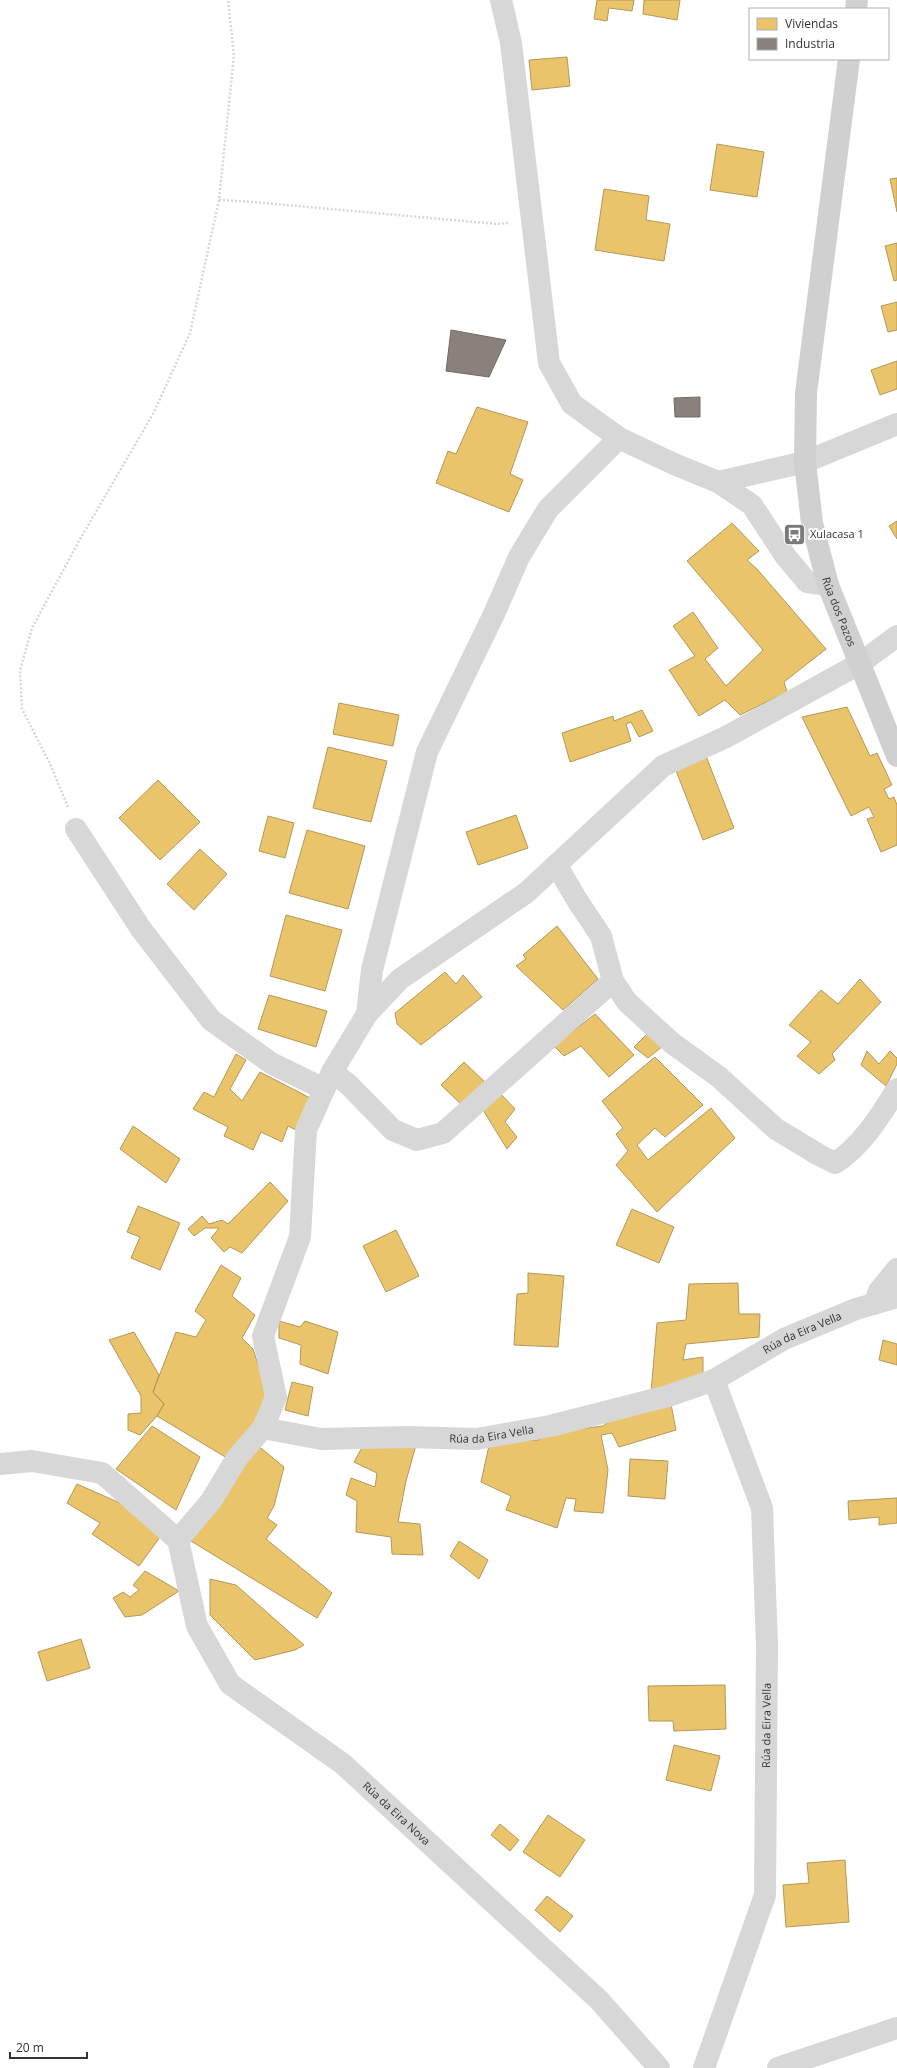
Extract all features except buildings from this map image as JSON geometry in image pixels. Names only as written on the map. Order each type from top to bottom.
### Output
[{"type":"street","points":[[501,0],[511,43],[534,222],[549,363],[572,404],[619,438],[674,464],[718,482],[752,505],[786,557],[807,582],[828,586]]},
{"type":"street","name":"Rúa dos Pazos","points":[[850,60],[806,393],[805,462],[812,523],[828,586],[858,664],[897,756]]},
{"type":"street","points":[[718,482],[805,462],[897,424]]},
{"type":"street","points":[[367,1014],[372,970],[427,752],[494,614],[519,557],[548,509],[619,438]]},
{"type":"street","points":[[0,1464],[32,1461],[102,1473],[178,1540],[210,1501],[237,1458],[263,1428],[276,1397],[263,1336],[300,1237],[306,1130],[328,1081],[367,1014],[400,979],[526,893],[557,866],[663,766],[726,737],[858,664],[897,636]]},
{"type":"street","points":[[76,829],[141,929],[211,1020],[271,1063],[328,1081],[348,1084],[392,1130],[417,1140],[443,1133],[613,981]]},
{"type":"street","points":[[557,866],[601,936],[613,981],[627,1002],[672,1043],[719,1077],[776,1128],[819,1155],[835,1163],[849,1154],[877,1121],[897,1089]]},
{"type":"street","points":[[874,1304],[879,1291],[897,1270]]},
{"type":"street","name":"Rúa da Eira Vella","points":[[263,1428],[321,1439],[408,1437],[477,1439],[558,1425],[668,1396],[714,1380],[784,1339],[874,1304],[897,1297]]},
{"type":"street","name":"Rúa da Eira Vella","points":[[704,2068],[766,1895],[767,1645],[762,1508],[714,1380]]},
{"type":"street","name":"Rúa da Eira Nova","points":[[178,1540],[197,1626],[230,1684],[343,1764],[599,2000],[659,2068]]},
{"type":"street","points":[[778,2068],[897,2028]]},
{"type":"path","points":[[76,829],[53,772],[22,709],[20,670],[36,622],[75,547],[154,412],[190,333],[219,200],[234,56],[228,0]]},
{"type":"path","points":[[219,200],[497,224],[534,222]]},
{"type":"place","name":"Xulacasa 1","points":[[794,534]]}]
